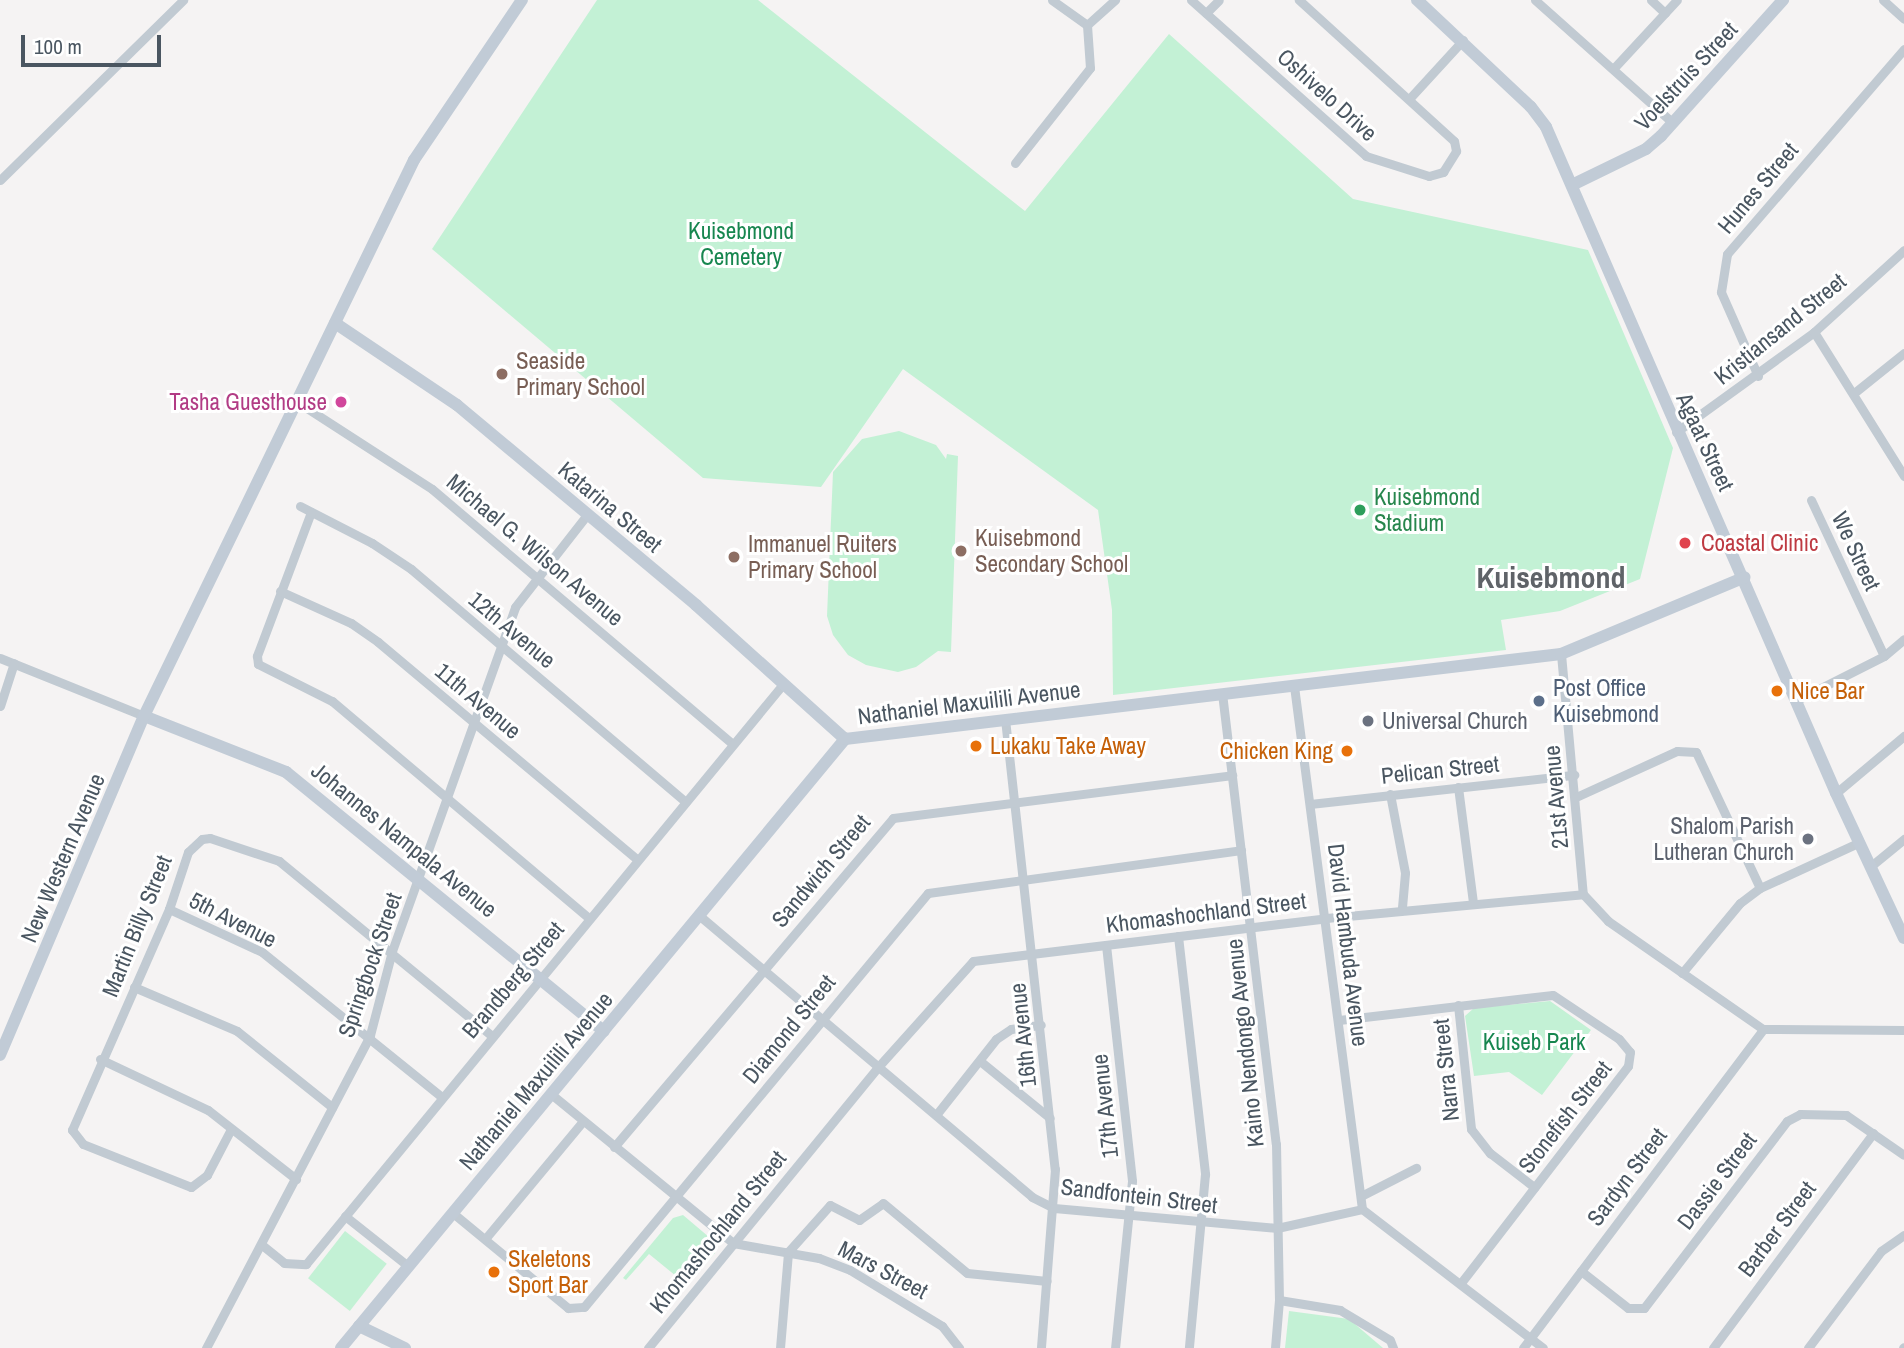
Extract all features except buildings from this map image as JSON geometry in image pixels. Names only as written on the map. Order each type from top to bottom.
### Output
[{"type":"street","points":[[0,180],[183,0]]},
{"type":"street","name":"New Western Avenue","points":[[0,1055],[145,716],[299,403],[414,160],[522,0]]},
{"type":"street","points":[[1052,0],[1087,25]]},
{"type":"street","points":[[1087,25],[1115,0]]},
{"type":"street","name":"Oshivelo Drive","points":[[1191,0],[1366,156],[1404,170],[1436,176],[1443,173],[1457,146],[1299,0]]},
{"type":"street","points":[[1206,13],[1219,0]]},
{"type":"street","name":"Agaat Street","points":[[1417,0],[1463,40],[1531,107],[1546,127],[1676,432],[1745,577],[1836,793],[1904,939]]},
{"type":"street","points":[[1535,0],[1673,123]]},
{"type":"street","points":[[1651,0],[1665,13]]},
{"type":"street","points":[[1613,69],[1677,0]]},
{"type":"street","name":"Voelstruis Street","points":[[1572,185],[1646,149],[1673,123],[1783,0]]},
{"type":"street","points":[[1883,0],[1904,19]]},
{"type":"street","points":[[1015,163],[1090,68],[1087,25]]},
{"type":"street","points":[[1409,99],[1463,40]]},
{"type":"street","name":"Hunes Street","points":[[1758,376],[1721,292],[1727,254],[1904,49]]},
{"type":"street","name":"Kristiansand Street","points":[[1676,432],[1758,376],[1814,332],[1904,250]]},
{"type":"street","name":"Katarina Street","points":[[335,323],[457,405],[784,683],[845,739]]},
{"type":"street","points":[[1814,332],[1904,476]]},
{"type":"street","points":[[1854,393],[1904,353]]},
{"type":"street","name":"Michael G. Wilson Avenue","points":[[299,403],[432,489],[537,575],[733,744]]},
{"type":"street","name":"We Street","points":[[1811,500],[1884,656]]},
{"type":"street","name":"12th Avenue","points":[[300,506],[372,543],[411,569],[686,802]]},
{"type":"street","points":[[311,512],[279,591],[258,664],[332,701],[448,802],[589,918]]},
{"type":"street","name":"Springbock Street","points":[[206,1348],[370,1035],[392,951],[421,878],[515,607],[537,575],[587,515]]},
{"type":"street","name":"Nathaniel Maxuilili Avenue","points":[[341,1348],[701,917],[845,739],[1561,654],[1745,577]]},
{"type":"street","name":"11th Avenue","points":[[279,591],[351,623],[638,860]]},
{"type":"street","points":[[1797,700],[1884,656],[1904,639]]},
{"type":"street","name":"21st Avenue","points":[[1561,654],[1583,894]]},
{"type":"street","name":"Johannes Nampala Avenue","points":[[0,658],[286,772],[421,878],[604,1031]]},
{"type":"street","points":[[0,706],[14,663]]},
{"type":"street","name":"Brandberg Street","points":[[262,1245],[284,1263],[306,1264],[784,683]]},
{"type":"street","name":"David Hambuda Avenue","points":[[1294,686],[1362,1209]]},
{"type":"street","name":"Kaino Nendongo Avenue","points":[[1222,693],[1276,1144],[1279,1300],[1275,1348]]},
{"type":"street","name":"16th Avenue","points":[[1005,719],[1022,877],[1034,954],[1050,1118],[1054,1208],[1041,1348]]},
{"type":"street","points":[[1836,793],[1904,736]]},
{"type":"street","points":[[1576,797],[1677,751],[1696,752],[1759,888]]},
{"type":"street","name":"Sandwich Street","points":[[614,1147],[893,818],[1014,800],[1232,775]]},
{"type":"street","name":"Pelican Street","points":[[1310,804],[1574,775]]},
{"type":"street","points":[[1458,787],[1473,904]]},
{"type":"street","points":[[1390,794],[1405,873],[1402,910]]},
{"type":"street","name":"Martin Billy Street","points":[[231,1129],[206,1175],[191,1187],[83,1144],[75,1139],[72,1121],[169,909],[188,852],[194,844],[210,838],[279,861],[392,951],[492,1036]]},
{"type":"street","points":[[1871,866],[1904,839]]},
{"type":"street","points":[[1682,974],[1740,903],[1759,888],[1858,843]]},
{"type":"street","name":"Diamond Street","points":[[454,1214],[568,1308],[577,1310],[924,895],[1022,877],[1241,850]]},
{"type":"street","points":[[1583,894],[1608,921],[1763,1029],[1904,1030]]},
{"type":"street","name":"Khomashochland Street","points":[[648,1348],[878,1067],[967,965],[1034,954],[1326,918],[1583,894]]},
{"type":"street","name":"5th Avenue","points":[[169,909],[262,952],[370,1035],[442,1097]]},
{"type":"street","name":"Sandfontein Street","points":[[701,917],[1032,1197],[1054,1208],[1277,1228],[1362,1209]]},
{"type":"street","points":[[1178,936],[1205,1174],[1203,1223],[1189,1348]]},
{"type":"street","name":"17th Avenue","points":[[1106,945],[1128,1132],[1130,1216],[1115,1348]]},
{"type":"street","points":[[134,987],[237,1031],[332,1108]]},
{"type":"street","name":"Stonefish Street","points":[[1339,1020],[1553,995],[1619,1039],[1630,1052],[1628,1066],[1461,1283]]},
{"type":"street","name":"Narra Street","points":[[1458,1005],[1471,1129],[1490,1153],[1534,1187]]},
{"type":"street","points":[[936,1115],[996,1040],[1011,1029],[1041,1025]]},
{"type":"street","name":"Sardyn Street","points":[[1523,1348],[1763,1029]]},
{"type":"street","points":[[100,1059],[168,1088],[231,1129],[296,1179]]},
{"type":"street","points":[[980,1061],[1050,1118]]},
{"type":"street","points":[[551,1094],[733,1243]]},
{"type":"street","name":"Dassie Street","points":[[1581,1271],[1628,1308],[1644,1308],[1787,1121],[1800,1114],[1846,1115],[1904,1156]]},
{"type":"street","points":[[485,1239],[583,1121]]},
{"type":"street","name":"Barber Street","points":[[1713,1348],[1873,1133]]},
{"type":"street","points":[[1361,1196],[1416,1168]]},
{"type":"street","points":[[780,1348],[788,1252],[826,1208],[835,1207],[859,1220],[883,1203],[967,1273],[1047,1281]]},
{"type":"street","points":[[1362,1209],[1543,1348]]},
{"type":"street","points":[[345,1216],[408,1266]]},
{"type":"street","points":[[1808,1348],[1881,1251],[1904,1234]]},
{"type":"street","name":"Mars Street","points":[[733,1243],[788,1252],[850,1270],[897,1295],[942,1325],[959,1348]]},
{"type":"street","points":[[1279,1300],[1340,1310],[1390,1340],[1394,1348]]},
{"type":"street","points":[[359,1326],[405,1348]]},
{"type":"green space","name":"Kuisebmond Cemetery","points":[[597,0],[758,0],[1025,211],[1169,34],[1353,199],[1588,250],[1673,448],[1640,579],[1560,611],[1501,620],[1506,650],[1113,695],[1112,610],[1098,510],[903,369],[821,487],[703,478],[432,249]]},
{"type":"green space","points":[[899,431],[936,445],[946,459],[947,454],[958,456],[951,652],[938,651],[916,667],[898,672],[866,665],[848,655],[833,635],[827,616],[833,472],[862,439]]},
{"type":"green space","name":"Kuiseb Park","points":[[1550,1001],[1591,1030],[1542,1095],[1509,1072],[1474,1076],[1465,1016],[1474,1008]]},
{"type":"green space","points":[[683,1215],[716,1243],[715,1253],[687,1285],[649,1254],[626,1280],[623,1278],[673,1218]]},
{"type":"green space","points":[[345,1231],[387,1264],[350,1311],[308,1278]]},
{"type":"green space","points":[[1289,1311],[1349,1319],[1383,1348],[1285,1348]]},
{"type":"place","name":"Seaside Primary School","points":[[502,374]]},
{"type":"place","name":"Tasha Guesthouse","points":[[341,402]]},
{"type":"place","name":"Kuisebmond Stadium","points":[[1360,510]]},
{"type":"place","name":"Coastal Clinic","points":[[1685,543]]},
{"type":"place","name":"Kuisebmond Secondary School","points":[[961,551]]},
{"type":"place","name":"Immanuel Ruiters Primary School","points":[[734,557]]},
{"type":"place","name":"Nice Bar","points":[[1777,691]]},
{"type":"place","name":"Post Office Kuisebmond","points":[[1539,701]]},
{"type":"place","name":"Universal Church","points":[[1368,721]]},
{"type":"place","name":"Lukaku Take Away","points":[[976,746]]},
{"type":"place","name":"Chicken King","points":[[1347,751]]},
{"type":"place","name":"Shalom Parish Lutheran Church","points":[[1808,839]]},
{"type":"place","name":"Skeletons Sport Bar","points":[[494,1272]]},
{"type":"district","name":"Kuisebmond","points":[[1551,577]]}]
